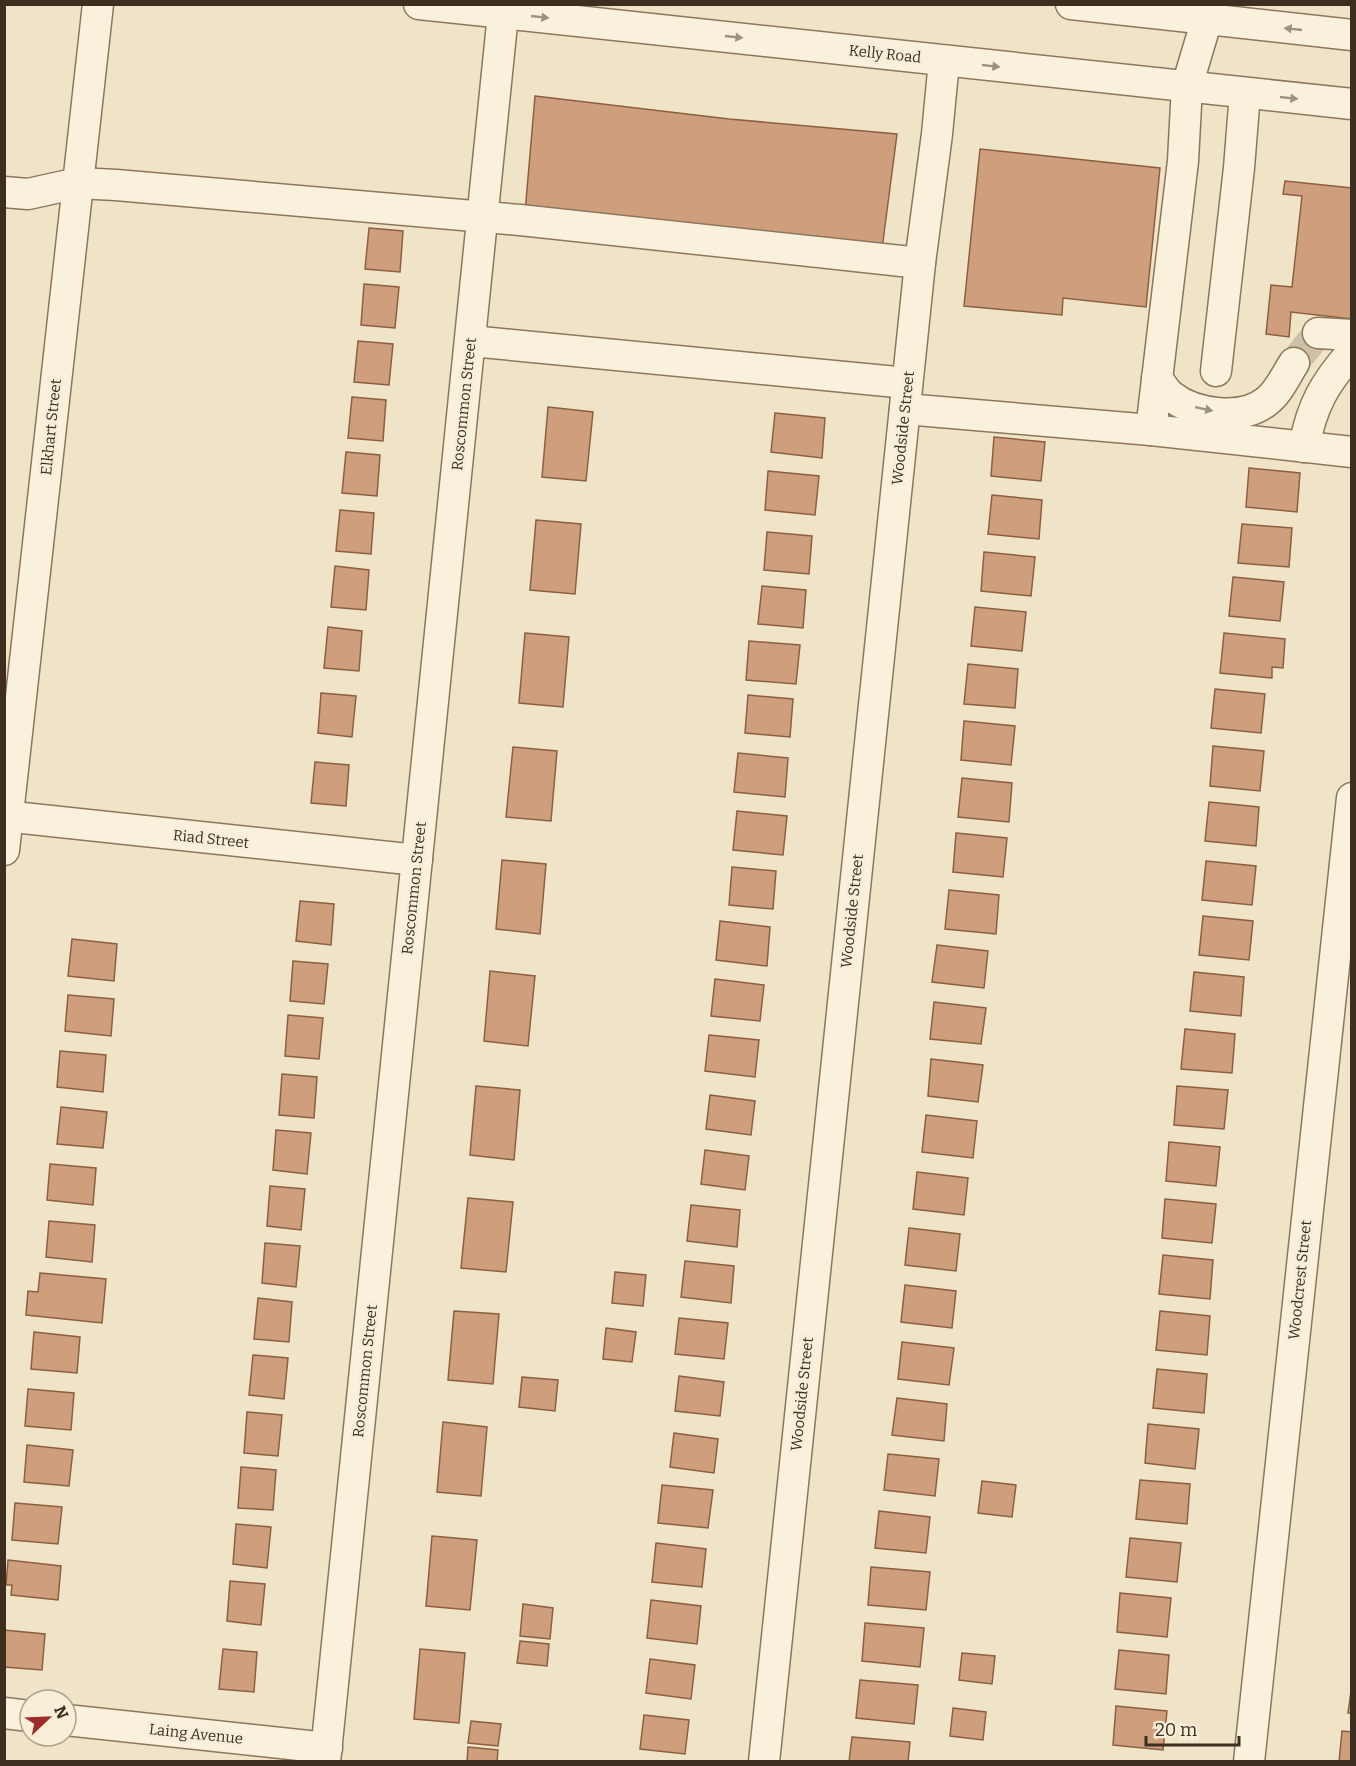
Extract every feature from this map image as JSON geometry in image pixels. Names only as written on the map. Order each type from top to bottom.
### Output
[{"type":"street","name":"Elkhart Street","points":[[4,850],[98,4]]},
{"type":"street","name":"Kelly Road","points":[[419,4],[503,14],[666,17],[944,61],[1352,104]]},
{"type":"street","points":[[1071,4],[1208,12],[1352,35]]},
{"type":"street","points":[[1151,430],[1183,161],[1187,86],[1208,12]]},
{"type":"street","name":"Roscommon Street","points":[[326,1755],[503,14]]},
{"type":"street","name":"Woodside Street","points":[[764,1761],[920,263],[938,134],[944,61]]},
{"type":"street","points":[[1216,371],[1239,168],[1245,93]]},
{"type":"street","points":[[4,192],[28,194],[78,183],[483,217],[920,263]]},
{"type":"street","points":[[1318,333],[1352,335]]},
{"type":"street","points":[[471,341],[906,396],[1151,430],[1352,452]]},
{"type":"street","points":[[1304,447],[1308,425],[1318,398],[1352,352]]},
{"type":"street","points":[[1157,378],[1170,396],[1186,405],[1203,410],[1243,412],[1267,401],[1294,363]]},
{"type":"street","name":"Woodcrest Street","points":[[1249,1761],[1352,798]]},
{"type":"street","name":"Riad Street","points":[[6,817],[417,860]]},
{"type":"street","name":"Laing Avenue","points":[[78,1722],[326,1755]]},
{"type":"building","points":[[535,96],[729,119],[897,134],[882,249],[525,213]]},
{"type":"building","points":[[980,149],[1160,168],[1146,307],[1063,298],[1062,315],[964,306]]},
{"type":"building","points":[[1285,181],[1352,188],[1352,319],[1291,312],[1289,337],[1266,334],[1271,285],[1292,287],[1302,196],[1283,194]]},
{"type":"building","points":[[369,228],[403,231],[400,272],[365,269]]},
{"type":"building","points":[[364,284],[399,287],[395,328],[361,325]]},
{"type":"building","points":[[358,341],[393,344],[389,385],[354,382]]},
{"type":"building","points":[[352,397],[386,400],[383,441],[348,438]]},
{"type":"building","points":[[548,407],[593,412],[586,481],[542,477]]},
{"type":"building","points":[[775,413],[825,418],[822,458],[771,452]]},
{"type":"building","points":[[994,437],[1045,442],[1041,481],[991,476]]},
{"type":"building","points":[[346,452],[380,455],[377,496],[342,493]]},
{"type":"building","points":[[1249,468],[1300,473],[1297,512],[1246,507]]},
{"type":"building","points":[[768,471],[819,476],[815,515],[765,510]]},
{"type":"building","points":[[992,495],[1042,500],[1039,539],[988,534]]},
{"type":"building","points":[[340,510],[374,513],[371,554],[336,551]]},
{"type":"building","points":[[536,520],[581,524],[575,594],[530,590]]},
{"type":"building","points":[[1242,524],[1292,528],[1289,567],[1238,563]]},
{"type":"building","points":[[767,532],[812,536],[809,574],[764,570]]},
{"type":"building","points":[[984,552],[1035,557],[1031,596],[981,591]]},
{"type":"building","points":[[335,566],[369,570],[366,610],[331,607]]},
{"type":"building","points":[[1233,577],[1284,582],[1280,621],[1229,616]]},
{"type":"building","points":[[762,586],[806,590],[803,628],[758,624]]},
{"type":"building","points":[[975,607],[1026,612],[1022,651],[971,646]]},
{"type":"building","points":[[328,627],[362,631],[359,671],[324,668]]},
{"type":"building","points":[[525,633],[569,637],[563,707],[519,703]]},
{"type":"building","points":[[1224,633],[1285,639],[1283,668],[1272,667],[1272,678],[1220,673]]},
{"type":"building","points":[[749,641],[800,645],[796,684],[746,680]]},
{"type":"building","points":[[968,664],[1018,669],[1015,708],[964,704]]},
{"type":"building","points":[[1215,689],[1265,694],[1261,733],[1211,728]]},
{"type":"building","points":[[321,693],[356,696],[352,737],[318,733]]},
{"type":"building","points":[[748,695],[793,699],[790,737],[745,733]]},
{"type":"building","points":[[964,721],[1015,726],[1011,765],[961,760]]},
{"type":"building","points":[[1213,746],[1264,751],[1260,791],[1210,786]]},
{"type":"building","points":[[513,747],[557,751],[551,821],[506,817]]},
{"type":"building","points":[[738,753],[788,758],[785,797],[734,792]]},
{"type":"building","points":[[315,762],[349,765],[346,806],[311,803]]},
{"type":"building","points":[[962,778],[1012,783],[1009,822],[958,817]]},
{"type":"building","points":[[1209,802],[1259,807],[1256,846],[1205,841]]},
{"type":"building","points":[[737,811],[787,816],[783,855],[733,850]]},
{"type":"building","points":[[956,833],[1007,838],[1003,877],[953,872]]},
{"type":"building","points":[[502,860],[546,864],[540,934],[496,929]]},
{"type":"building","points":[[1206,861],[1256,866],[1252,905],[1202,900]]},
{"type":"building","points":[[732,867],[776,871],[773,909],[729,905]]},
{"type":"building","points":[[949,890],[999,895],[996,934],[945,929]]},
{"type":"building","points":[[300,901],[334,904],[331,945],[296,941]]},
{"type":"building","points":[[1203,916],[1253,921],[1249,960],[1199,955]]},
{"type":"building","points":[[720,921],[770,927],[767,966],[716,960]]},
{"type":"building","points":[[72,939],[117,944],[114,981],[68,976]]},
{"type":"building","points":[[937,945],[988,951],[984,988],[932,982]]},
{"type":"building","points":[[293,961],[328,964],[324,1004],[290,1001]]},
{"type":"building","points":[[490,971],[535,976],[528,1046],[484,1041]]},
{"type":"building","points":[[1194,972],[1244,977],[1241,1016],[1190,1011]]},
{"type":"building","points":[[715,979],[764,985],[760,1021],[711,1016]]},
{"type":"building","points":[[68,995],[114,999],[111,1036],[65,1031]]},
{"type":"building","points":[[934,1002],[986,1008],[981,1044],[930,1039]]},
{"type":"building","points":[[288,1015],[323,1018],[319,1059],[285,1056]]},
{"type":"building","points":[[1185,1029],[1235,1034],[1232,1073],[1181,1069]]},
{"type":"building","points":[[709,1035],[759,1040],[755,1077],[705,1071]]},
{"type":"building","points":[[60,1051],[106,1055],[103,1092],[57,1087]]},
{"type":"building","points":[[931,1059],[983,1065],[978,1102],[928,1096]]},
{"type":"building","points":[[282,1074],[317,1077],[314,1118],[279,1115]]},
{"type":"building","points":[[476,1086],[520,1090],[514,1160],[470,1155]]},
{"type":"building","points":[[1177,1086],[1228,1090],[1224,1129],[1174,1125]]},
{"type":"building","points":[[710,1095],[755,1101],[751,1135],[706,1129]]},
{"type":"building","points":[[61,1107],[107,1112],[103,1148],[57,1144]]},
{"type":"building","points":[[926,1115],[977,1121],[973,1158],[922,1152]]},
{"type":"building","points":[[276,1130],[311,1133],[307,1174],[273,1170]]},
{"type":"building","points":[[1169,1142],[1220,1147],[1216,1186],[1166,1181]]},
{"type":"building","points":[[705,1150],[749,1156],[745,1190],[701,1184]]},
{"type":"building","points":[[50,1164],[96,1168],[93,1205],[47,1200]]},
{"type":"building","points":[[917,1172],[968,1178],[964,1215],[913,1209]]},
{"type":"building","points":[[270,1186],[305,1189],[301,1230],[267,1226]]},
{"type":"building","points":[[468,1198],[513,1202],[506,1272],[461,1268]]},
{"type":"building","points":[[1165,1199],[1216,1204],[1212,1243],[1162,1238]]},
{"type":"building","points":[[691,1205],[740,1210],[737,1247],[687,1241]]},
{"type":"building","points":[[49,1221],[95,1225],[92,1262],[46,1257]]},
{"type":"building","points":[[909,1228],[960,1234],[956,1271],[905,1265]]},
{"type":"building","points":[[265,1243],[300,1246],[296,1287],[262,1283]]},
{"type":"building","points":[[1163,1255],[1213,1260],[1210,1299],[1159,1294]]},
{"type":"building","points":[[685,1261],[734,1266],[731,1303],[681,1297]]},
{"type":"building","points":[[615,1272],[646,1275],[643,1306],[612,1303]]},
{"type":"building","points":[[40,1273],[106,1279],[102,1323],[26,1315],[28,1291],[38,1292]]},
{"type":"building","points":[[905,1285],[956,1291],[952,1328],[901,1322]]},
{"type":"building","points":[[258,1298],[292,1302],[289,1342],[254,1339]]},
{"type":"building","points":[[454,1311],[499,1314],[493,1384],[448,1380]]},
{"type":"building","points":[[1160,1311],[1210,1316],[1207,1355],[1156,1350]]},
{"type":"building","points":[[679,1318],[728,1323],[724,1359],[675,1354]]},
{"type":"building","points":[[606,1328],[636,1332],[632,1362],[603,1359]]},
{"type":"building","points":[[34,1332],[80,1337],[77,1373],[31,1369]]},
{"type":"building","points":[[902,1342],[954,1348],[949,1385],[898,1379]]},
{"type":"building","points":[[253,1355],[288,1358],[284,1399],[249,1395]]},
{"type":"building","points":[[1157,1369],[1207,1374],[1204,1413],[1153,1408]]},
{"type":"building","points":[[679,1376],[724,1382],[720,1416],[675,1411]]},
{"type":"building","points":[[522,1377],[558,1380],[555,1411],[519,1407]]},
{"type":"building","points":[[28,1389],[74,1393],[71,1430],[25,1426]]},
{"type":"building","points":[[897,1398],[947,1404],[944,1441],[892,1435]]},
{"type":"building","points":[[247,1412],[282,1415],[278,1456],[244,1453]]},
{"type":"building","points":[[443,1422],[487,1427],[481,1496],[437,1492]]},
{"type":"building","points":[[1148,1424],[1199,1429],[1195,1469],[1145,1463]]},
{"type":"building","points":[[674,1433],[718,1439],[714,1473],[670,1467]]},
{"type":"building","points":[[27,1445],[73,1450],[69,1486],[24,1482]]},
{"type":"building","points":[[888,1454],[939,1459],[935,1496],[884,1490]]},
{"type":"building","points":[[241,1467],[276,1470],[273,1510],[238,1508]]},
{"type":"building","points":[[1140,1480],[1190,1484],[1187,1524],[1136,1519]]},
{"type":"building","points":[[982,1481],[1016,1485],[1012,1517],[978,1513]]},
{"type":"building","points":[[662,1485],[713,1490],[708,1528],[658,1523]]},
{"type":"building","points":[[15,1503],[62,1507],[58,1544],[12,1540]]},
{"type":"building","points":[[879,1511],[930,1517],[926,1553],[875,1548]]},
{"type":"building","points":[[236,1524],[271,1527],[267,1568],[233,1564]]},
{"type":"building","points":[[432,1536],[477,1540],[470,1610],[426,1606]]},
{"type":"building","points":[[1130,1538],[1181,1543],[1177,1582],[1126,1577]]},
{"type":"building","points":[[656,1543],[706,1549],[702,1587],[652,1582]]},
{"type":"building","points":[[8,1560],[61,1566],[58,1600],[11,1595],[12,1585],[6,1585]]},
{"type":"building","points":[[871,1567],[930,1572],[926,1610],[868,1605]]},
{"type":"building","points":[[230,1581],[265,1584],[261,1625],[227,1621]]},
{"type":"building","points":[[1120,1593],[1171,1598],[1167,1637],[1117,1632]]},
{"type":"building","points":[[651,1600],[701,1606],[697,1644],[647,1638]]},
{"type":"building","points":[[523,1604],[553,1608],[550,1639],[520,1636]]},
{"type":"building","points":[[865,1623],[924,1628],[920,1667],[862,1661]]},
{"type":"building","points":[[4,1630],[45,1634],[42,1670],[4,1667]]},
{"type":"building","points":[[520,1641],[549,1644],[547,1666],[517,1663]]},
{"type":"building","points":[[223,1649],[257,1652],[254,1692],[219,1689]]},
{"type":"building","points":[[420,1649],[465,1653],[459,1723],[414,1719]]},
{"type":"building","points":[[1119,1650],[1169,1655],[1166,1694],[1115,1689]]},
{"type":"building","points":[[962,1653],[995,1656],[992,1684],[959,1680]]},
{"type":"building","points":[[650,1659],[695,1665],[691,1699],[646,1693]]},
{"type":"building","points":[[860,1680],[918,1685],[914,1724],[856,1718]]},
{"type":"building","points":[[1352,1684],[1352,1713],[1348,1713]]},
{"type":"building","points":[[1116,1706],[1167,1711],[1163,1750],[1113,1745]]},
{"type":"building","points":[[953,1708],[986,1712],[983,1740],[950,1736]]},
{"type":"building","points":[[644,1715],[689,1720],[685,1754],[640,1749]]},
{"type":"building","points":[[471,1721],[501,1724],[498,1746],[468,1743]]},
{"type":"building","points":[[1342,1731],[1352,1732],[1352,1762],[1339,1762]]},
{"type":"building","points":[[852,1737],[910,1742],[908,1762],[849,1762]]},
{"type":"building","points":[[468,1747],[498,1750],[497,1762],[467,1762]]},
{"type":"tunnel","points":[[1294,363],[1318,333]]}]
